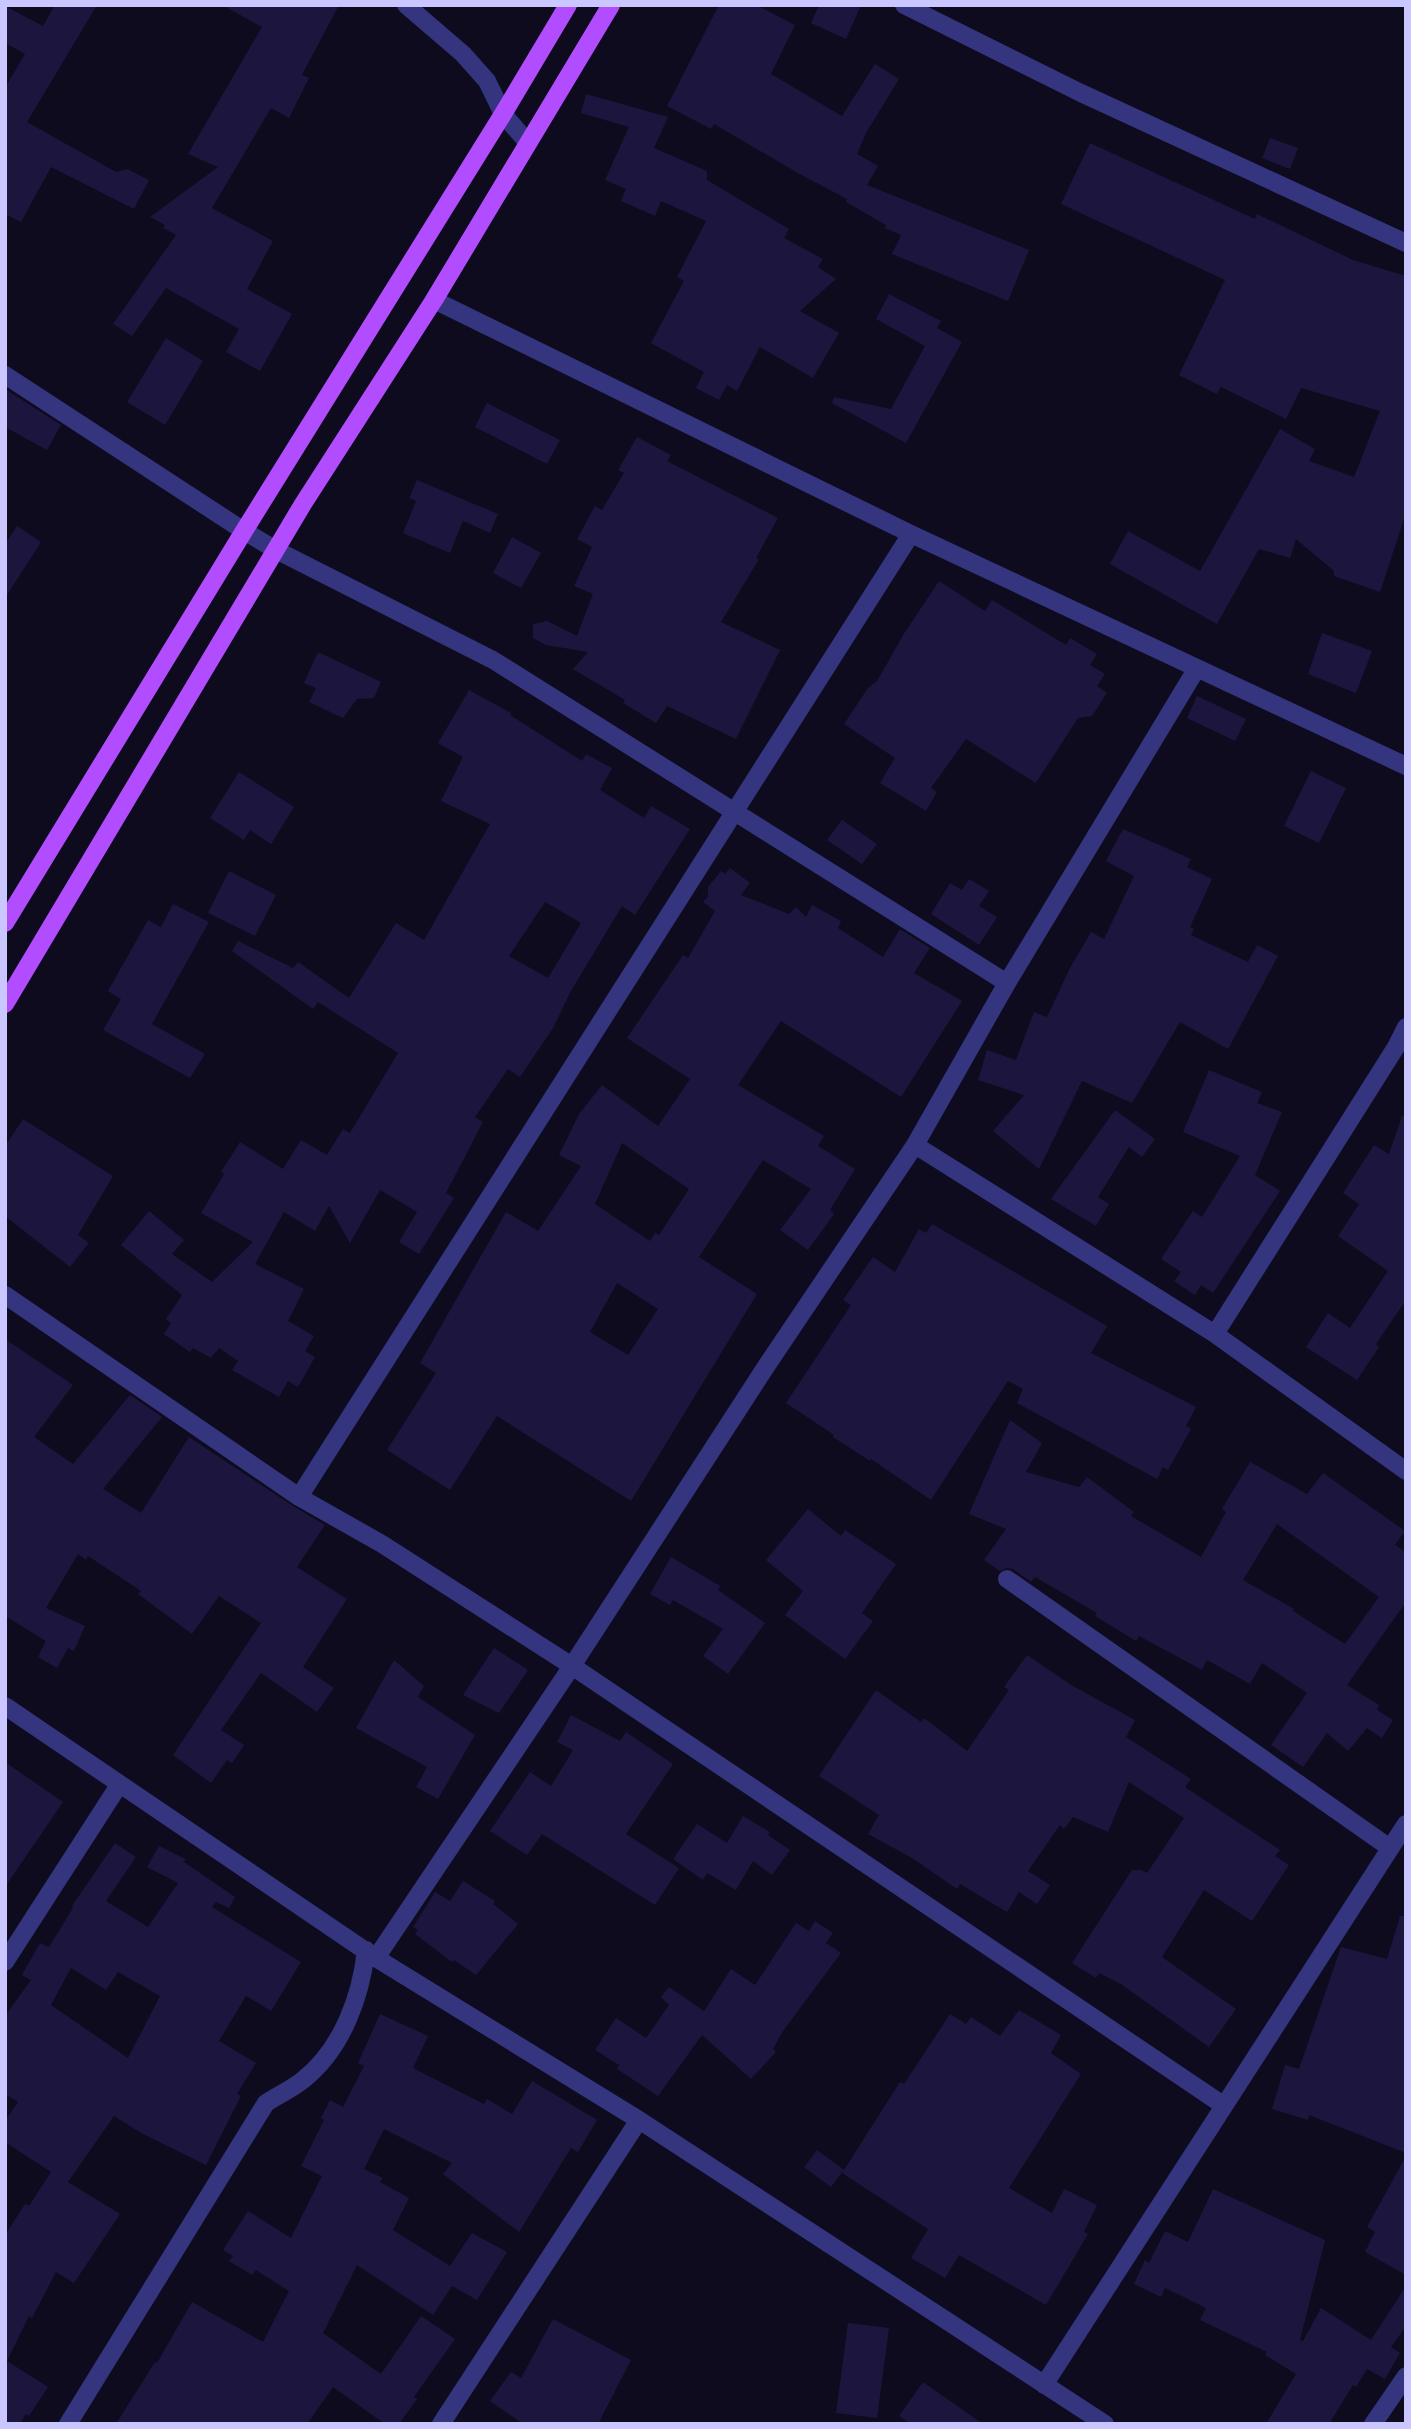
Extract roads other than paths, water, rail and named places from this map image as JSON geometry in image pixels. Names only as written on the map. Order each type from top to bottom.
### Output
[{"type":"main road","points":[[5,923],[568,5]]},
{"type":"main road","points":[[5,1004],[303,504],[434,300],[611,5]]},
{"type":"street","points":[[406,5],[463,54],[486,81],[503,114],[528,143]]},
{"type":"street","points":[[904,5],[1081,93],[1406,243]]},
{"type":"street","points":[[434,300],[911,534],[1406,766]]},
{"type":"street","points":[[5,375],[276,550],[493,660],[1007,983]]},
{"type":"street","points":[[299,1497],[911,534]]},
{"type":"street","points":[[68,2424],[266,2103],[304,2079],[324,2058],[350,2017],[371,1954],[572,1667],[766,1365],[915,1145],[1007,983],[1197,668]]},
{"type":"street","points":[[1215,1334],[1396,1048],[1406,1027]]},
{"type":"street","points":[[915,1145],[1215,1334],[1406,1471]]},
{"type":"street","points":[[5,1295],[299,1497],[382,1544],[572,1667],[1223,2105]]},
{"type":"street","points":[[1007,1579],[1390,1848]]},
{"type":"street","points":[[5,1706],[371,1954],[639,2119],[1105,2424]]},
{"type":"street","points":[[5,1962],[119,1785]]},
{"type":"street","points":[[1044,2385],[1406,1824]]},
{"type":"street","points":[[441,2424],[639,2119]]},
{"type":"street","points":[[1373,2424],[1406,2376]]}]
